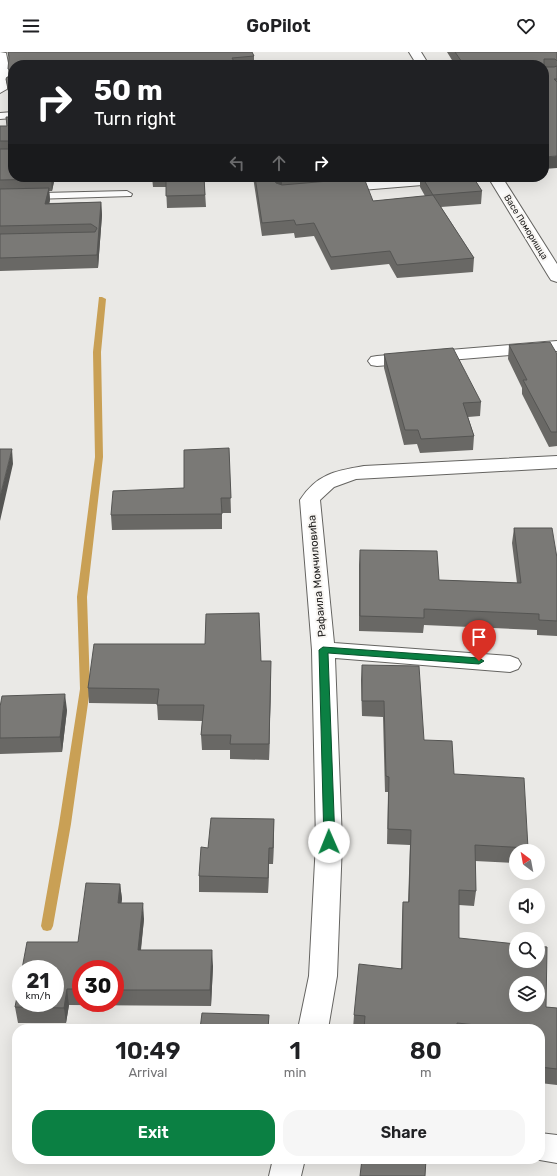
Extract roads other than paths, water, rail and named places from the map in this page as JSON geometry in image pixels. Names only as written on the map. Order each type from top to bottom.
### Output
[{"type":"street","points":[[5,86],[0,53],[15,53]]},
{"type":"street","points":[[322,189],[410,182]]},
{"type":"street","name":"Васе Поморишца","points":[[497,182],[557,277]]},
{"type":"street","points":[[377,361],[557,346]]},
{"type":"street","name":"Рафаила Момчиловића","points":[[314,1024],[323,976],[329,842],[323,650],[310,500],[315,490],[326,481],[364,472],[557,462]]},
{"type":"street","points":[[323,650],[510,664]]},
{"type":"street","points":[[545,1148],[557,1149]]},
{"type":"street","points":[[285,1176],[288,1164]]},
{"type":"lane","points":[[0,197],[127,194]]},
{"type":"waterway","points":[[47,926],[65,824],[85,689],[82,597],[99,457],[97,352],[102,299]]}]
